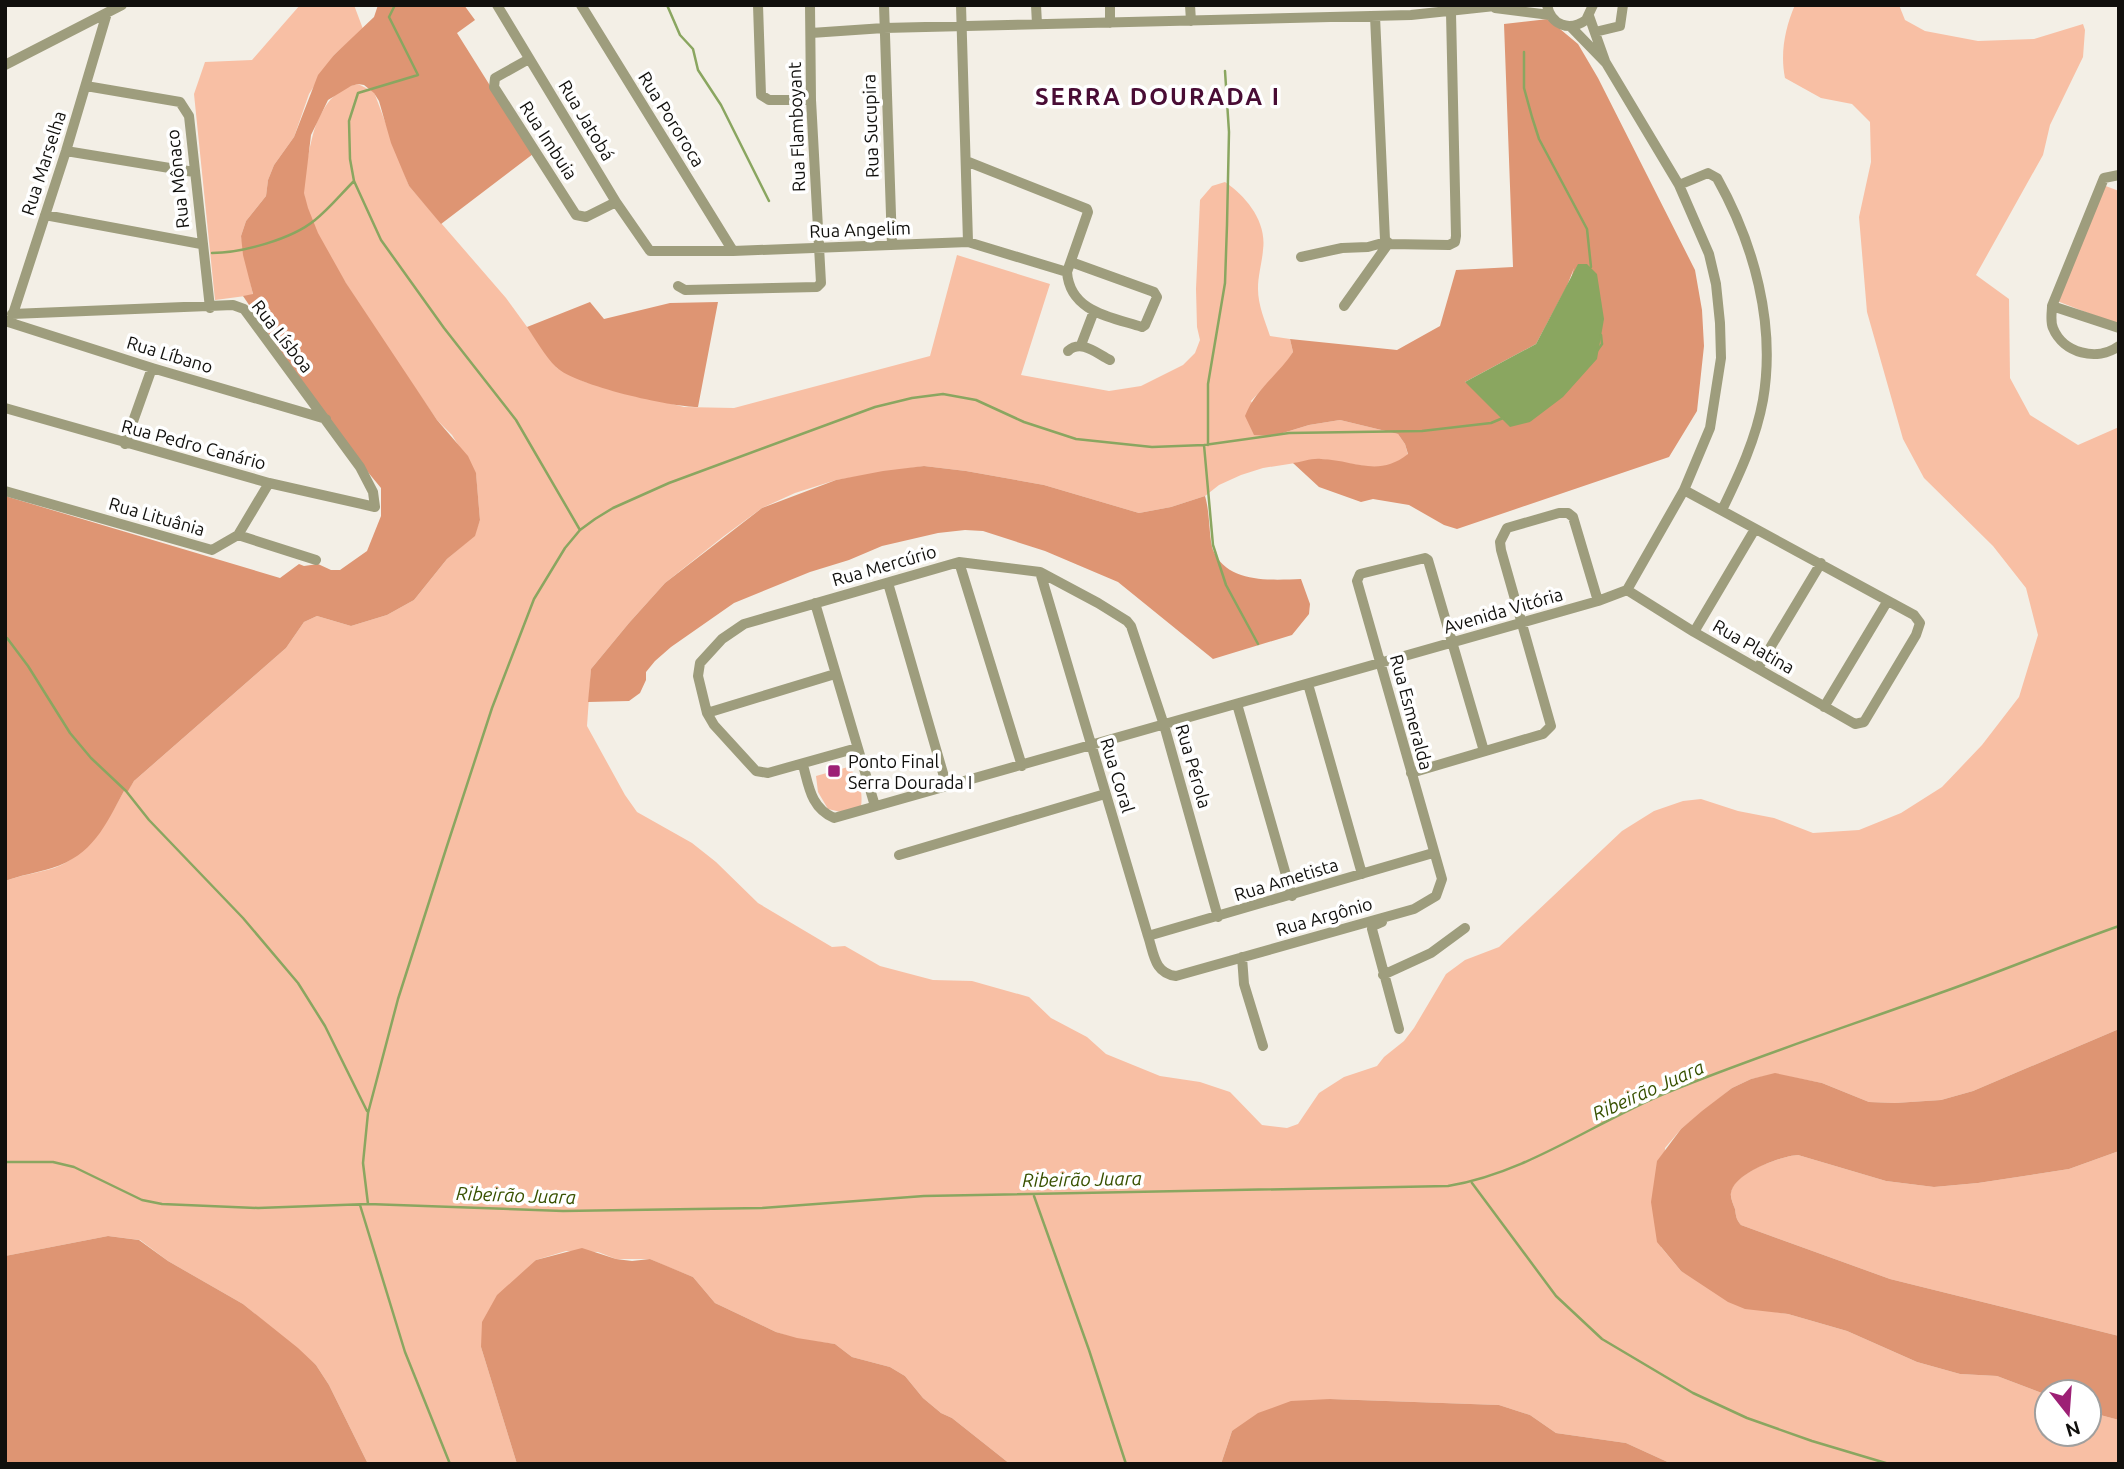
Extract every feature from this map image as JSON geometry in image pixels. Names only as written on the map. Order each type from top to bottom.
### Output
[{"type":"street","points":[[5,65],[122,5]]},
{"type":"street","name":"Rua Jatobá","points":[[497,5],[616,202],[650,251]]},
{"type":"street","name":"Rua Pororoca","points":[[581,5],[733,251]]},
{"type":"street","points":[[758,5],[761,95],[769,100],[811,100]]},
{"type":"street","name":"Rua Flamboyant","points":[[678,286],[685,289],[817,287],[821,279],[811,100],[810,5]]},
{"type":"street","name":"Rua Sucupira","points":[[884,5],[892,245]]},
{"type":"street","points":[[961,5],[968,242]]},
{"type":"street","points":[[1036,5],[1037,24]]},
{"type":"street","points":[[1110,5],[1110,23]]},
{"type":"street","points":[[1190,5],[1191,21]]},
{"type":"street","points":[[1263,5],[1264,19]]},
{"type":"street","points":[[1595,32],[1620,26],[1623,5]]},
{"type":"street","points":[[811,33],[884,28],[1264,19],[1338,11],[1374,16],[1411,10],[1451,13],[1498,7],[1548,10],[1559,24],[1571,27],[1606,63]]},
{"type":"street","points":[[1591,11],[1606,63],[1679,185],[1709,254],[1719,310],[1721,358],[1710,428],[1685,490],[1628,590]]},
{"type":"street","points":[[1571,27],[1581,23],[1591,11]]},
{"type":"street","name":"Rua Marselha","points":[[9,319],[66,151],[107,13]]},
{"type":"street","points":[[1301,257],[1386,242],[1454,242],[1451,13]]},
{"type":"street","points":[[1344,306],[1386,242],[1374,16]]},
{"type":"street","name":"Rua Imbuia","points":[[529,59],[495,78],[494,87],[576,215],[586,217],[616,202]]},
{"type":"street","name":"Rua Mônaco","points":[[86,86],[180,102],[189,116],[210,308]]},
{"type":"street","points":[[66,151],[194,172]]},
{"type":"street","points":[[966,162],[1087,209],[1069,267],[1068,281],[1082,306],[1094,312],[1080,345]]},
{"type":"street","points":[[1679,185],[1708,173],[1717,178],[1746,242],[1759,289],[1766,329],[1763,402],[1743,465],[1722,510]]},
{"type":"street","points":[[2119,175],[2104,178],[2052,306],[2053,328],[2061,340],[2078,353],[2093,361],[2119,355]]},
{"type":"street","points":[[44,215],[201,244]]},
{"type":"street","name":"Rua Angelim","points":[[650,251],[733,251],[968,242],[1069,267],[1154,292],[1157,297],[1142,327],[1094,312]]},
{"type":"street","name":"Rua Lísboa","points":[[9,319],[233,305],[244,309],[360,467],[373,492],[375,508]]},
{"type":"street","points":[[2052,306],[2119,328]]},
{"type":"street","name":"Rua Líbano","points":[[9,319],[152,368],[326,419]]},
{"type":"street","points":[[1068,351],[1073,346],[1080,345],[1110,360]]},
{"type":"street","points":[[2078,353],[2107,353],[2119,346]]},
{"type":"street","points":[[125,444],[152,368]]},
{"type":"street","name":"Rua Pedro Canário","points":[[5,408],[269,483],[375,508]]},
{"type":"street","points":[[269,483],[238,536],[316,560]]},
{"type":"street","points":[[1685,490],[1821,563],[1887,602],[1824,707]]},
{"type":"street","name":"Rua Lituânia","points":[[5,491],[208,549],[218,548],[238,536]]},
{"type":"street","points":[[1411,773],[1543,734],[1551,726],[1500,542],[1507,528],[1565,512],[1573,517],[1598,601]]},
{"type":"street","points":[[1694,632],[1755,529]]},
{"type":"street","name":"Rua Esmeralda","points":[[1433,853],[1357,581],[1358,576],[1421,558],[1428,560],[1451,643]]},
{"type":"street","points":[[959,562],[1022,766]]},
{"type":"street","name":"Rua Mercúrio","points":[[707,713],[698,670],[700,663],[722,639],[744,624],[959,562],[1040,572],[1097,603],[1131,626]]},
{"type":"street","points":[[1758,668],[1821,563]]},
{"type":"street","name":"Rua Coral","points":[[1040,572],[1159,970],[1176,976]]},
{"type":"street","points":[[888,583],[947,787]]},
{"type":"street","name":"Avenida Vitória","points":[[803,765],[817,807],[834,818],[1524,623],[1628,590]]},
{"type":"street","name":"Rua Platina","points":[[1628,590],[1694,632],[1855,724],[1864,722],[1920,628],[1920,621],[1887,602]]},
{"type":"street","points":[[815,603],[875,806]]},
{"type":"street","name":"Rua Pérola","points":[[1131,626],[1164,724],[1218,917]]},
{"type":"street","points":[[1451,643],[1484,751]]},
{"type":"street","points":[[835,674],[707,713],[714,725],[756,771],[762,773],[803,765],[857,748]]},
{"type":"street","points":[[1308,684],[1362,874]]},
{"type":"street","points":[[1237,704],[1292,896]]},
{"type":"street","points":[[898,855],[1105,794]]},
{"type":"street","name":"Rua Ametista","points":[[1148,936],[1433,853]]},
{"type":"street","name":"Rua Argônio","points":[[1176,976],[1414,909],[1436,896],[1442,879],[1433,853]]},
{"type":"street","points":[[1399,1028],[1383,975],[1373,927],[1414,909]]},
{"type":"street","points":[[1383,975],[1431,953],[1465,928]]},
{"type":"street","points":[[1242,957],[1244,984],[1263,1045]]},
{"type":"shaded area","points":[[300,5],[354,5],[363,29],[334,55],[309,94],[294,137],[274,165],[266,196],[246,221],[241,236],[253,295],[215,300],[194,94],[205,62],[252,60]]},
{"type":"shaded area","points":[[378,5],[464,5],[475,20],[457,33],[533,154],[441,224],[409,186],[391,143],[379,101],[364,85],[351,86],[328,100],[311,135],[304,193],[318,233],[346,283],[437,420],[468,456],[476,473],[480,520],[475,536],[447,559],[414,600],[387,615],[351,626],[317,616],[304,622],[286,648],[134,781],[128,791],[124,791],[104,827],[88,847],[52,868],[5,881],[5,496],[280,578],[299,564],[318,564],[331,570],[340,570],[367,551],[381,516],[381,488],[334,431],[243,296],[253,294],[241,236],[246,221],[266,196],[274,165],[294,137],[318,75],[334,55],[374,17]]},
{"type":"shaded area","points":[[1795,5],[1899,5],[1905,20],[1925,31],[1978,41],[2034,39],[2083,24],[2085,30],[2083,57],[2050,125],[2043,155],[1976,275],[2009,299],[2010,378],[2030,415],[2078,445],[2119,427],[2119,1029],[1973,1091],[1941,1100],[1869,1102],[1822,1083],[1775,1074],[1751,1079],[1732,1088],[1681,1129],[1665,1148],[1661,1247],[1681,1271],[1769,1311],[1847,1331],[1917,1362],[1960,1374],[1997,1376],[2033,1390],[2033,1448],[2103,1448],[2103,1416],[2119,1420],[2119,1464],[1672,1464],[1626,1443],[1556,1433],[1530,1415],[1499,1405],[1330,1399],[1232,1431],[1221,1464],[1010,1464],[952,1418],[941,1413],[923,1398],[905,1376],[890,1367],[852,1357],[835,1344],[797,1339],[776,1332],[715,1303],[693,1277],[650,1259],[616,1259],[598,1252],[566,1251],[536,1260],[481,1347],[517,1464],[368,1464],[329,1385],[316,1365],[243,1304],[168,1261],[140,1240],[108,1236],[5,1256],[5,881],[54,868],[66,863],[87,847],[124,791],[286,648],[304,622],[317,616],[351,626],[387,615],[414,600],[447,559],[474,536],[480,520],[476,474],[452,435],[437,420],[359,304],[327,251],[307,208],[304,194],[306,169],[317,122],[324,108],[343,89],[358,84],[374,92],[409,186],[506,298],[557,368],[585,382],[684,407],[734,408],[930,356],[957,255],[1050,284],[1021,375],[1109,391],[1141,386],[1183,365],[1195,353],[1200,340],[1196,289],[1200,200],[1212,186],[1225,182],[1241,195],[1254,211],[1262,230],[1263,250],[1258,289],[1264,319],[1270,336],[1290,339],[1293,352],[1284,366],[1251,401],[1273,436],[1309,425],[1340,420],[1398,434],[1408,455],[1398,463],[1376,468],[1321,459],[1263,468],[1219,485],[1205,496],[1171,507],[1139,513],[1044,485],[924,466],[836,480],[795,493],[762,508],[724,536],[665,583],[629,623],[591,669],[587,726],[637,812],[692,843],[758,903],[832,947],[845,946],[880,966],[933,980],[972,981],[1029,997],[1051,1018],[1087,1037],[1106,1054],[1160,1076],[1200,1082],[1230,1092],[1262,1125],[1287,1128],[1298,1124],[1319,1093],[1344,1077],[1377,1066],[1404,1041],[1446,974],[1465,960],[1499,947],[1622,831],[1654,811],[1683,801],[1701,799],[1738,811],[1774,818],[1813,833],[1859,830],[1901,813],[1942,787],[1982,745],[2019,697],[2038,635],[2026,588],[1993,546],[1924,478],[1903,439],[1867,312],[1859,217],[1871,162],[1870,122],[1852,104],[1821,98],[1785,78],[1784,41]]},
{"type":"shaded area","points":[[1548,19],[1578,44],[1598,78],[1695,270],[1702,310],[1704,346],[1697,411],[1669,457],[1457,529],[1444,525],[1409,505],[1373,499],[1361,502],[1319,487],[1293,463],[1318,459],[1366,466],[1386,465],[1408,454],[1398,434],[1340,420],[1309,425],[1273,436],[1254,435],[1245,416],[1261,390],[1293,352],[1290,339],[1397,350],[1440,326],[1456,270],[1513,267],[1504,24]],"holes":[[[1574,268],[1530,422],[1465,382],[1536,344]]]},
{"type":"shaded area","points":[[2103,185],[2119,191],[2119,325],[2057,301]]},
{"type":"shaded area","points":[[1578,264],[1587,264],[1597,274],[1604,319],[1597,359],[1563,397],[1530,422],[1510,427],[1465,382],[1536,344]]},
{"type":"shaded area","points":[[590,302],[604,319],[670,303],[718,302],[698,407],[646,399],[603,388],[556,367],[527,327]]},
{"type":"shaded area","points":[[924,466],[1044,485],[1139,513],[1171,507],[1205,496],[1213,550],[1220,561],[1229,569],[1251,578],[1301,579],[1310,604],[1309,614],[1292,635],[1213,659],[1118,582],[1045,551],[983,531],[938,533],[882,546],[734,603],[655,661],[646,672],[646,680],[640,693],[629,701],[588,702],[591,669],[629,623],[665,583],[762,508],[836,480]]},
{"type":"shaded area","points":[[848,767],[858,780],[862,796],[861,807],[849,814],[828,809],[818,792],[816,776]]},
{"type":"shaded area","points":[[2119,1029],[2119,1151],[2069,1169],[1934,1187],[1886,1181],[1798,1155],[1770,1162],[1740,1179],[1731,1195],[1736,1217],[1741,1225],[1890,1279],[2119,1336],[2119,1420],[2103,1416],[2103,1378],[2033,1378],[2033,1390],[1997,1376],[1960,1374],[1917,1362],[1847,1331],[1788,1314],[1745,1309],[1728,1302],[1681,1271],[1657,1242],[1651,1202],[1657,1161],[1681,1129],[1732,1088],[1751,1079],[1775,1073],[1822,1083],[1869,1102],[1941,1100],[1973,1091]]},
{"type":"shaded area","points":[[2119,1151],[2119,1336],[1890,1279],[1741,1225],[1736,1217],[1731,1196],[1734,1185],[1749,1172],[1770,1162],[1798,1155],[1886,1181],[1934,1187],[2069,1169]]},
{"type":"shaded area","points":[[108,1236],[139,1240],[168,1261],[243,1304],[298,1348],[316,1365],[329,1385],[368,1464],[5,1464],[5,1256]]},
{"type":"shaded area","points":[[582,1248],[616,1259],[650,1259],[693,1277],[715,1303],[776,1332],[835,1344],[852,1357],[890,1367],[905,1376],[923,1398],[941,1413],[952,1418],[1010,1464],[517,1464],[481,1347],[482,1322],[497,1295],[536,1260]]},
{"type":"shaded area","points":[[1330,1399],[1499,1405],[1530,1415],[1556,1433],[1626,1443],[1672,1464],[1221,1464],[1232,1431],[1258,1413],[1291,1401]]},
{"type":"waterway","points":[[395,5],[389,17],[418,75],[358,93],[349,121],[350,159],[354,181],[381,240],[444,328],[516,420],[580,530]]},
{"type":"waterway","points":[[667,5],[680,35],[693,49],[698,70],[721,105],[769,201]]},
{"type":"waterway","points":[[1524,52],[1524,88],[1532,117],[1539,139],[1587,229],[1591,267]]},
{"type":"waterway","points":[[1208,445],[1208,384],[1225,283],[1229,132],[1225,71]]},
{"type":"waterway","points":[[212,253],[252,248],[305,227],[320,216],[354,181]]},
{"type":"waterway","points":[[1597,351],[1602,344],[1601,335]]},
{"type":"waterway","points":[[368,1204],[363,1163],[368,1113],[398,999],[492,708],[534,599],[565,548],[580,530],[595,519],[669,483],[875,407],[943,394],[976,400],[1024,422],[1076,439],[1152,447],[1204,445],[1289,433],[1422,431],[1491,423],[1503,418]]},
{"type":"waterway","points":[[1204,445],[1213,545],[1226,585],[1258,644]]},
{"type":"waterway","points":[[7,638],[70,733],[91,758],[126,791],[149,820],[243,918],[298,983],[325,1026],[367,1111]]},
{"type":"waterway","name":"Ribeirão Juara","points":[[5,1162],[53,1162],[74,1167],[142,1200],[162,1204],[258,1208],[368,1204],[563,1211],[762,1208],[924,1196],[1448,1186],[1477,1180],[1532,1159],[1639,1105],[1700,1079],[2119,926]]},
{"type":"waterway","points":[[1472,1183],[1556,1296],[1602,1339],[1693,1393],[1747,1418],[1889,1464]]},
{"type":"waterway","points":[[1034,1196],[1126,1464]]},
{"type":"waterway","points":[[360,1205],[405,1352],[450,1464]]},
{"type":"place","name":"Ponto Final Serra Dourada I","points":[[834,771]]},
{"type":"district","name":"SERRA DOURADA I","points":[[1158,96]]}]
